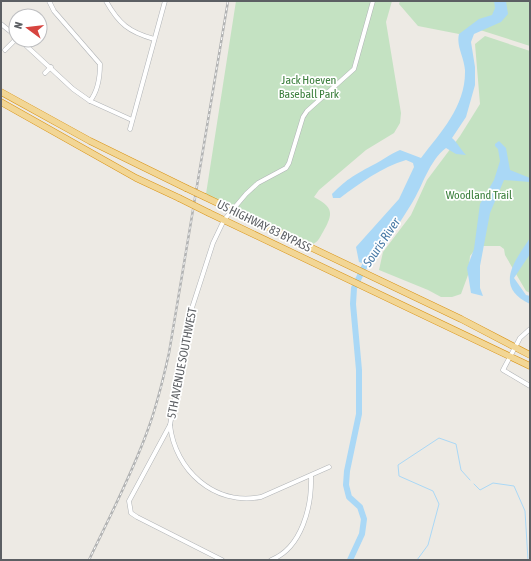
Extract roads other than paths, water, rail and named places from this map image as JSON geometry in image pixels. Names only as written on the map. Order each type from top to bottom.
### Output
[{"type":"highway","name":"US HIGHWAY 83 BYPASS","points":[[1,92],[90,141],[530,355]]},
{"type":"highway","name":"US HIGHWAY 83 BYPASS","points":[[1,102],[130,175],[509,356]]},
{"type":"highway","points":[[509,356],[530,366]]},
{"type":"street","points":[[49,1],[54,11],[100,64],[100,74],[94,95],[90,101]]},
{"type":"street","points":[[106,1],[119,21],[126,27],[139,35],[154,39]]},
{"type":"street","points":[[130,129],[164,1]]},
{"type":"street","points":[[224,220],[234,211],[253,187],[286,168],[292,157],[307,111],[354,69],[373,1]]},
{"type":"street","points":[[5,50],[8,46]]},
{"type":"street","points":[[29,48],[73,89],[90,101],[132,120]]},
{"type":"street","points":[[45,73],[50,67]]},
{"type":"street","name":"5TH AVENUE SOUTHWEST","points":[[222,560],[137,517],[131,513],[129,501],[170,425],[191,311],[208,255],[224,220]]},
{"type":"street","points":[[530,329],[514,346],[503,370],[530,386]]},
{"type":"street","points":[[170,425],[171,436],[178,455],[186,467],[202,484],[222,495],[241,499],[261,497],[329,467]]},
{"type":"street","points":[[271,560],[284,552],[296,539],[303,523],[309,499],[311,476]]},
{"type":"water","points":[[494,1],[506,1],[508,14],[501,22],[474,34],[471,42],[475,67],[475,85],[466,117],[452,138],[466,155],[456,154],[446,148],[440,153],[431,166],[412,203],[372,266],[359,262],[356,247],[399,199],[414,167],[413,163],[406,160],[388,167],[363,181],[340,198],[333,198],[332,194],[352,177],[400,150],[421,158],[451,118],[461,95],[465,70],[459,47],[459,34],[479,19],[492,15],[495,8]]},
{"type":"water","points":[[499,141],[506,148],[510,170],[530,178],[530,182],[504,180],[490,213],[480,266],[480,288],[483,296],[471,293],[467,268],[474,249],[480,204],[494,180],[500,161],[498,149],[495,146],[495,144]]},
{"type":"water","points":[[530,238],[530,254],[514,278],[526,295],[530,296],[530,304],[519,297],[513,290],[510,282],[510,274],[518,256]]},
{"type":"waterway","name":"Souris River","points":[[350,560],[362,534],[364,519],[360,507],[349,497],[346,485],[347,471],[359,414],[359,370],[353,304],[354,288],[369,257]]},
{"type":"waterway","points":[[417,560],[428,545],[439,504],[433,491],[399,476],[398,465],[439,438],[456,444],[461,470],[470,480]]},
{"type":"waterway","points":[[474,484],[480,490],[493,483],[514,486],[525,511],[528,560]]},
{"type":"railway","points":[[89,560],[134,465],[154,412],[162,383],[169,353],[228,1]]},
{"type":"park label","name":"Jack Hoeven Baseball Park","points":[[309,87]]},
{"type":"park label","name":"Woodland Trail","points":[[479,195]]}]
